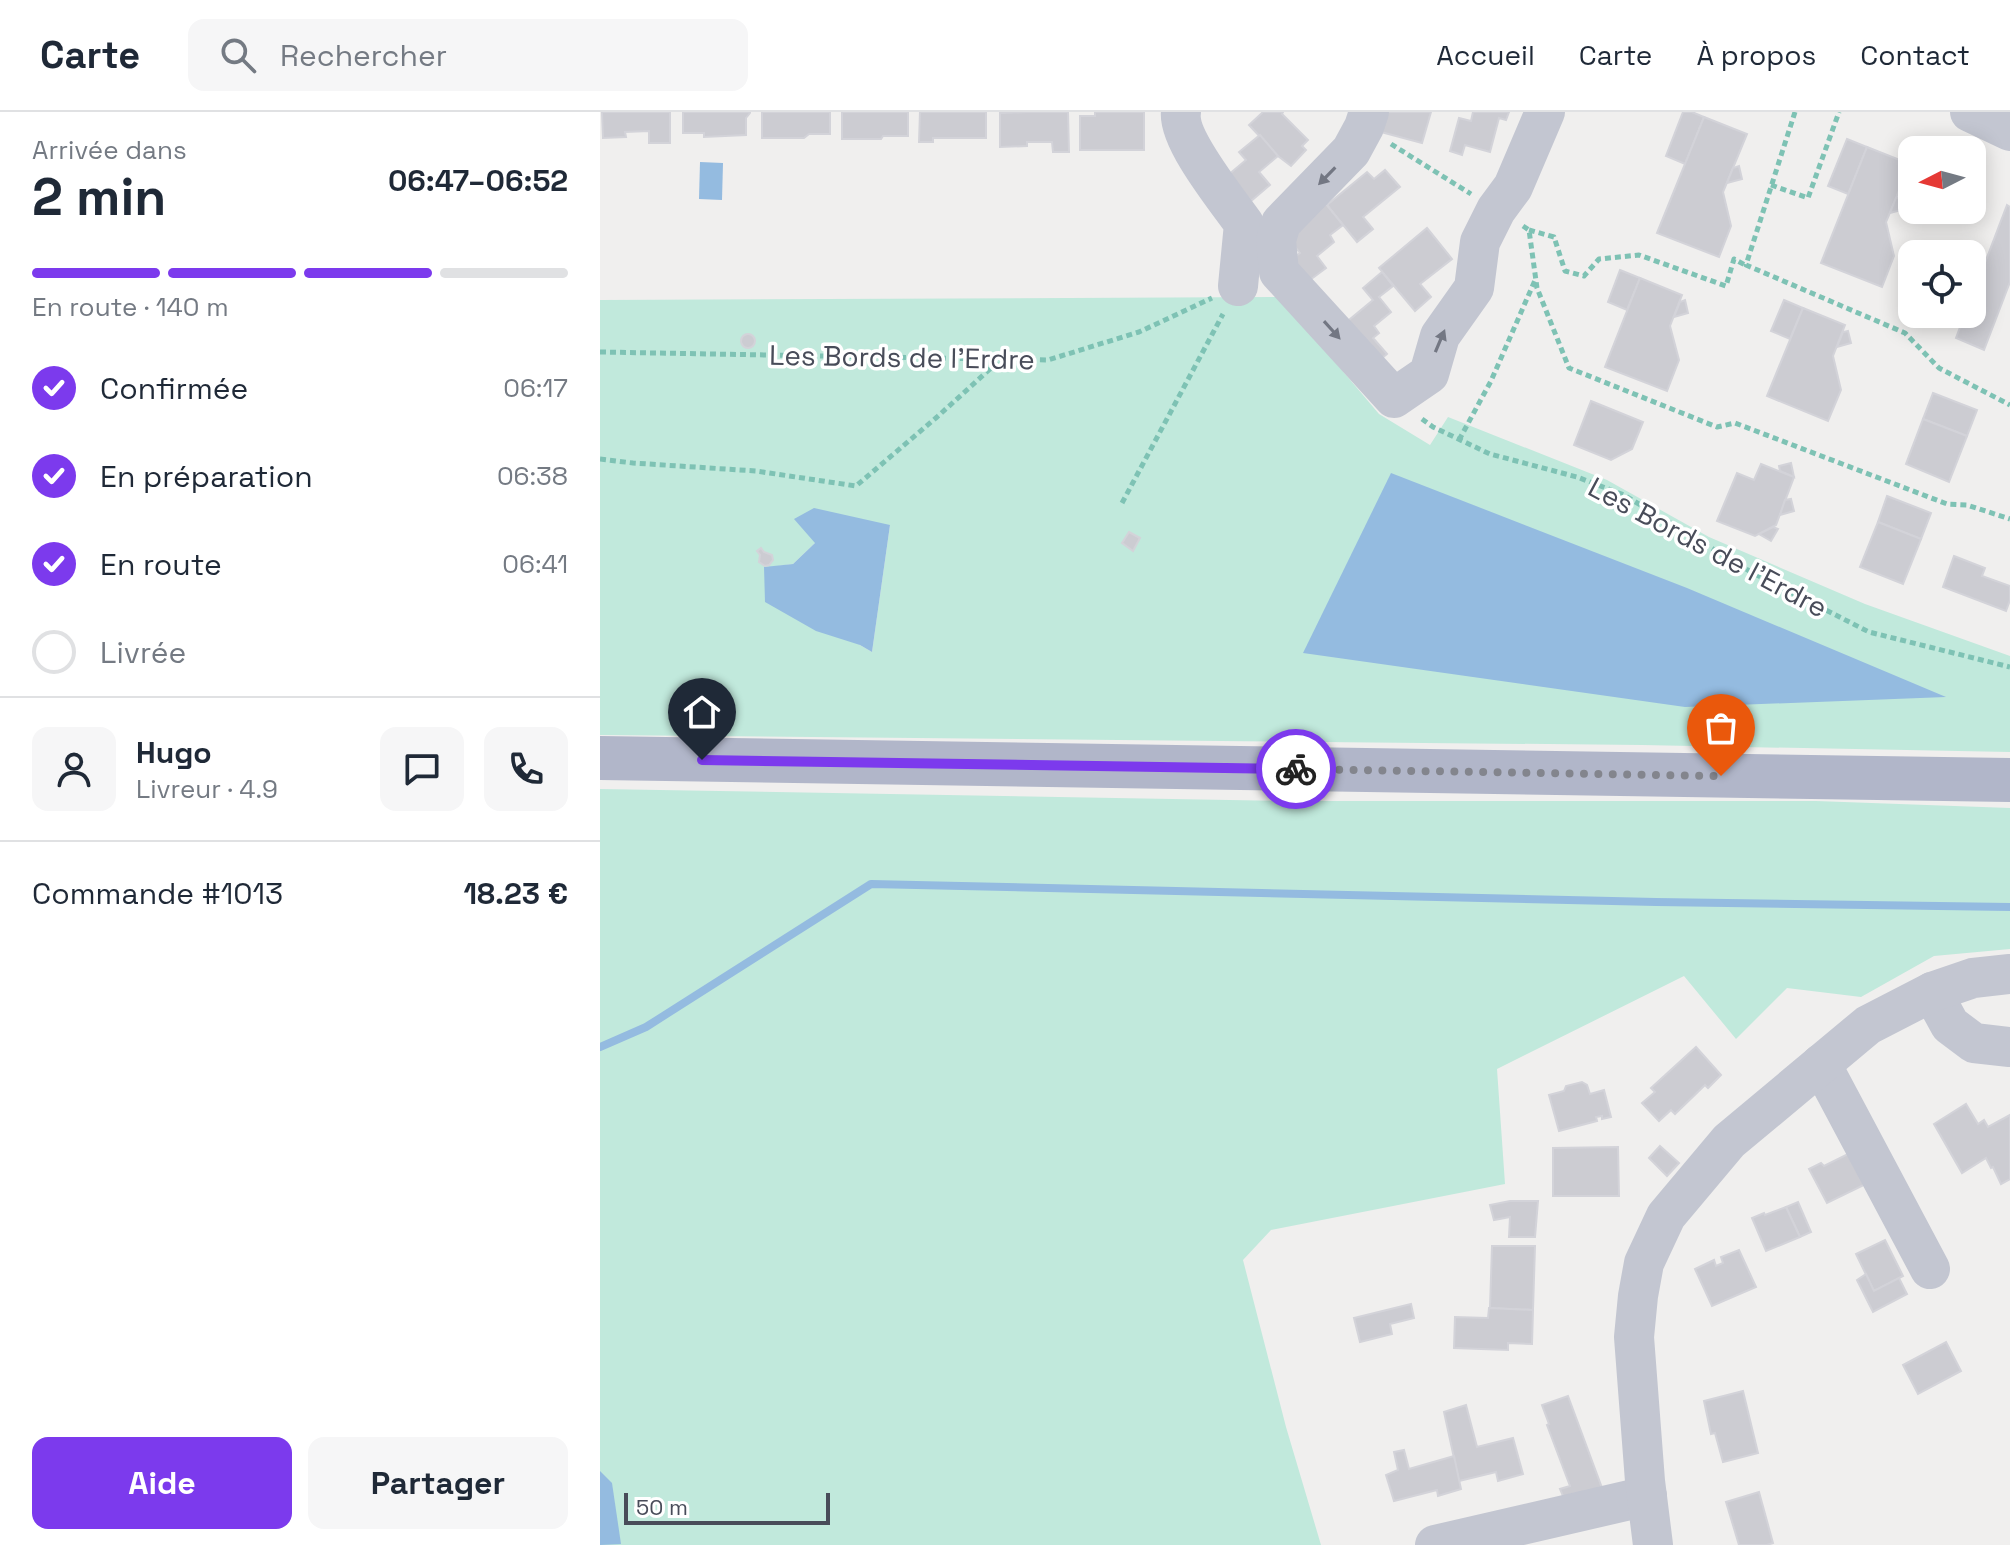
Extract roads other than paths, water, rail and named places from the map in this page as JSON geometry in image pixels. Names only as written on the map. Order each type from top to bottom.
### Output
[{"type":"main road","points":[[600,758],[2010,780]]},
{"type":"street","points":[[1181,112],[1180,119],[1193,152],[1244,224],[1238,286]]},
{"type":"street","points":[[1366,120],[1351,151],[1281,223],[1276,240],[1279,272],[1394,398],[1429,374],[1440,336],[1474,288],[1480,242],[1513,220],[1513,187],[1545,112]]},
{"type":"street","points":[[1970,112],[2010,131]]},
{"type":"street","points":[[1653,1545],[1634,1337],[1644,1263],[1666,1216],[1729,1141],[1868,1025],[1932,992],[1973,978],[2010,974]]},
{"type":"street","points":[[1932,992],[1950,1025],[1974,1043],[2010,1047]]},
{"type":"street","points":[[1821,1064],[1930,1269]]},
{"type":"street","points":[[1435,1545],[1647,1496]]},
{"type":"water","points":[[700,162],[723,163],[722,200],[699,199]]},
{"type":"water","points":[[1391,473],[1687,588],[1946,697],[1685,707],[1303,653]]},
{"type":"water","points":[[814,508],[890,525],[872,652],[816,631],[765,602],[764,567],[793,564],[815,543],[794,519]]},
{"type":"water","points":[[600,1471],[612,1483],[621,1544],[600,1545]]},
{"type":"waterway","points":[[600,1047],[646,1027],[871,884],[2010,907]]}]
